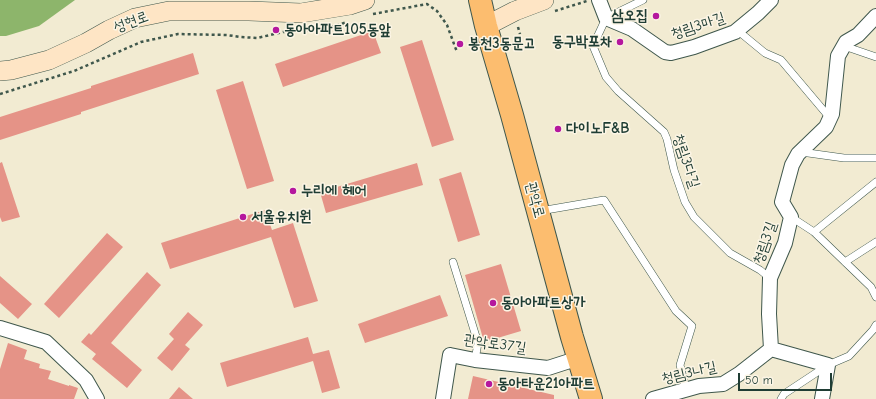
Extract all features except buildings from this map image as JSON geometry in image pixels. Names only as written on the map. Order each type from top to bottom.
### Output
[{"type":"main road","name":"관악로","points":[[480,0],[578,358],[591,399]]},
{"type":"street","points":[[486,26],[515,11],[544,0]]},
{"type":"street","points":[[599,0],[606,18]]},
{"type":"street","name":"청림3마길","points":[[606,18],[632,29],[665,52],[671,53],[694,47],[735,32],[771,0]]},
{"type":"street","name":"성현로","points":[[0,71],[11,70],[49,60],[135,18],[169,11],[249,11],[301,13],[350,5],[368,7]]},
{"type":"street","points":[[844,46],[846,42],[858,35],[876,16]]},
{"type":"street","name":"청림3길","points":[[771,349],[770,278],[785,243],[791,217],[782,202],[792,165],[798,154],[826,127],[832,114],[838,56],[844,46]]},
{"type":"street","points":[[0,328],[46,342],[86,380],[97,399]]},
{"type":"street","points":[[771,349],[828,365],[822,399]]},
{"type":"street","name":"청림3나길","points":[[653,399],[699,386],[723,384],[739,374],[771,349]]},
{"type":"street","name":"관악로37길","points":[[443,399],[450,355],[475,360],[548,368],[578,358]]},
{"type":"lane","points":[[606,18],[643,0]]},
{"type":"lane","name":"청림3다길","points":[[606,18],[593,46],[606,77],[618,91],[664,132],[674,170],[685,202],[694,217],[730,253],[760,270],[770,278]]},
{"type":"lane","name":"청림3마길","points":[[737,30],[765,53],[781,60],[830,118]]},
{"type":"lane","points":[[844,46],[876,57]]},
{"type":"lane","points":[[801,152],[844,158],[876,158]]},
{"type":"lane","points":[[814,232],[876,182]]},
{"type":"lane","points":[[538,211],[604,200],[676,311],[692,326],[680,364],[686,390]]},
{"type":"lane","points":[[791,217],[814,232],[871,287],[876,297]]},
{"type":"lane","points":[[845,262],[876,242]]},
{"type":"lane","points":[[454,262],[478,343],[475,360]]},
{"type":"lane","points":[[781,399],[784,394],[828,365],[849,356],[876,325]]},
{"type":"path","points":[[368,7],[378,12],[427,4],[437,11],[447,24],[457,52]]},
{"type":"path","points":[[0,94],[74,71],[141,42],[178,34],[227,35],[240,38],[257,38],[283,32],[329,28],[350,21]]},
{"type":"path","points":[[518,26],[520,34]]},
{"type":"green space","points":[[0,0],[75,0],[39,26],[6,36],[0,36]]},
{"type":"place","name":"삼오집","points":[[656,16]]},
{"type":"place","name":"동아아파트105동앞","points":[[276,30]]},
{"type":"place","name":"동구박포차","points":[[620,42]]},
{"type":"place","name":"봉천3동문고","points":[[460,44]]},
{"type":"place","name":"다이노F&B","points":[[558,129]]},
{"type":"place","name":"누리에 헤어","points":[[293,191]]},
{"type":"place","name":"서울유치원","points":[[243,217]]},
{"type":"place","name":"동아아파트상가","points":[[493,303]]},
{"type":"place","name":"동아타운21아파트","points":[[489,384]]}]
